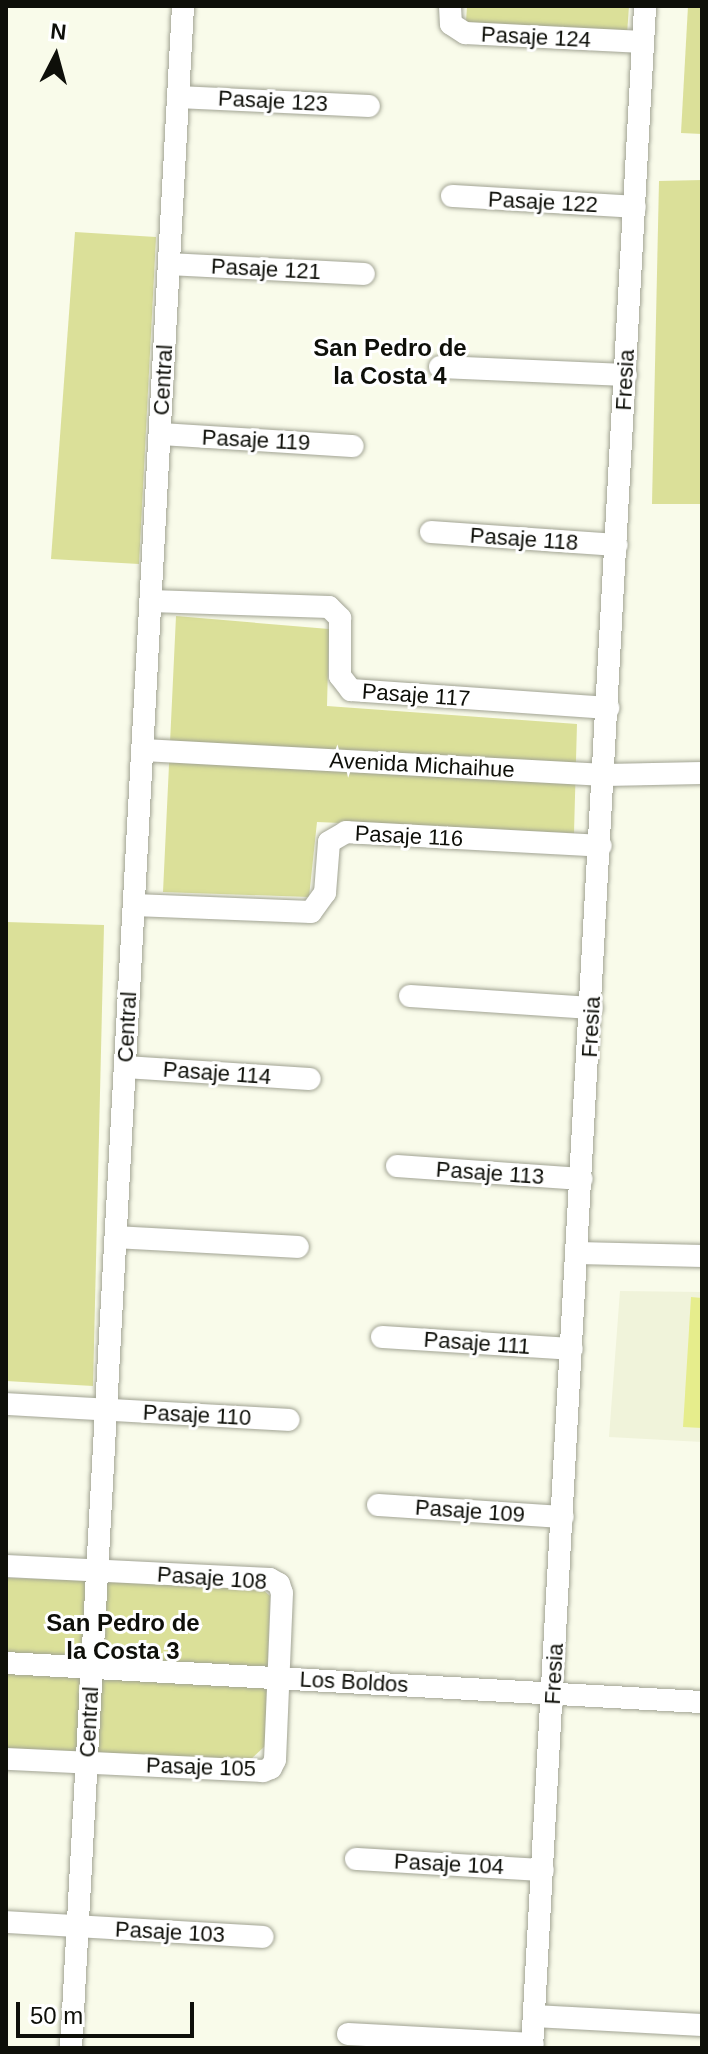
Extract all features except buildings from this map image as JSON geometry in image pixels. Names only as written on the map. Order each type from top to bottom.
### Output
[{"type":"street","name":"Central","points":[[71,2048],[183,6]]},
{"type":"street","name":"Pasaje 124","points":[[450,6],[451,24],[465,33],[643,42]]},
{"type":"street","name":"Fresia","points":[[532,2046],[605,775],[645,6]]},
{"type":"street","name":"Pasaje 123","points":[[178,97],[369,106]]},
{"type":"street","name":"Pasaje 122","points":[[452,196],[635,207]]},
{"type":"street","name":"Pasaje 121","points":[[169,264],[364,274]]},
{"type":"street","points":[[440,367],[626,375]]},
{"type":"street","name":"Pasaje 119","points":[[160,434],[353,446]]},
{"type":"street","name":"Pasaje 118","points":[[431,532],[617,545]]},
{"type":"street","name":"Pasaje 117","points":[[151,601],[329,607],[340,618],[340,676],[351,690],[608,708]]},
{"type":"street","name":"Avenida Michaihue","points":[[143,750],[605,775],[702,773]]},
{"type":"street","name":"Pasaje 116","points":[[134,905],[311,912],[325,893],[329,842],[346,832],[601,846]]},
{"type":"street","points":[[410,996],[592,1008]]},
{"type":"street","name":"Pasaje 114","points":[[125,1067],[310,1079]]},
{"type":"street","name":"Pasaje 113","points":[[397,1166],[582,1179]]},
{"type":"street","points":[[116,1237],[298,1247]]},
{"type":"street","points":[[578,1253],[702,1256]]},
{"type":"street","name":"Pasaje 111","points":[[382,1337],[572,1349]]},
{"type":"street","name":"Pasaje 110","points":[[6,1404],[289,1420]]},
{"type":"street","name":"Pasaje 109","points":[[378,1505],[563,1517]]},
{"type":"street","points":[[6,1566],[98,1571]]},
{"type":"street","name":"Pasaje 108","points":[[98,1571],[275,1581],[282,1593],[279,1678]]},
{"type":"street","name":"Los Boldos","points":[[6,1663],[702,1702]]},
{"type":"street","name":"Pasaje 105","points":[[87,1763],[267,1770],[275,1760],[279,1678]]},
{"type":"street","points":[[6,1759],[87,1763]]},
{"type":"street","name":"Pasaje 104","points":[[356,1859],[543,1870]]},
{"type":"street","name":"Pasaje 103","points":[[6,1922],[263,1937]]},
{"type":"street","points":[[534,2016],[702,2025]]},
{"type":"street","points":[[348,2034],[532,2046]]},
{"type":"shaded area","points":[[620,1291],[702,1292],[702,1442],[609,1437]]},
{"type":"green space","points":[[467,6],[629,6],[627,34],[466,22]]},
{"type":"green space","points":[[688,6],[702,6],[702,134],[681,133]]},
{"type":"green space","points":[[702,180],[702,504],[652,504],[659,181]]},
{"type":"green space","points":[[75,232],[156,237],[139,564],[51,559]]},
{"type":"green space","points":[[176,616],[329,629],[327,706],[577,724],[574,833],[317,822],[309,897],[163,892]]},
{"type":"green space","points":[[6,922],[104,925],[93,1386],[6,1381]]},
{"type":"green space","points":[[6,1578],[258,1585],[270,1596],[265,1746],[250,1760],[6,1750]]},
{"type":"district","name":"San Pedro de la Costa 4","points":[[390,362]]},
{"type":"district","name":"San Pedro de la Costa 3","points":[[123,1637]]}]
